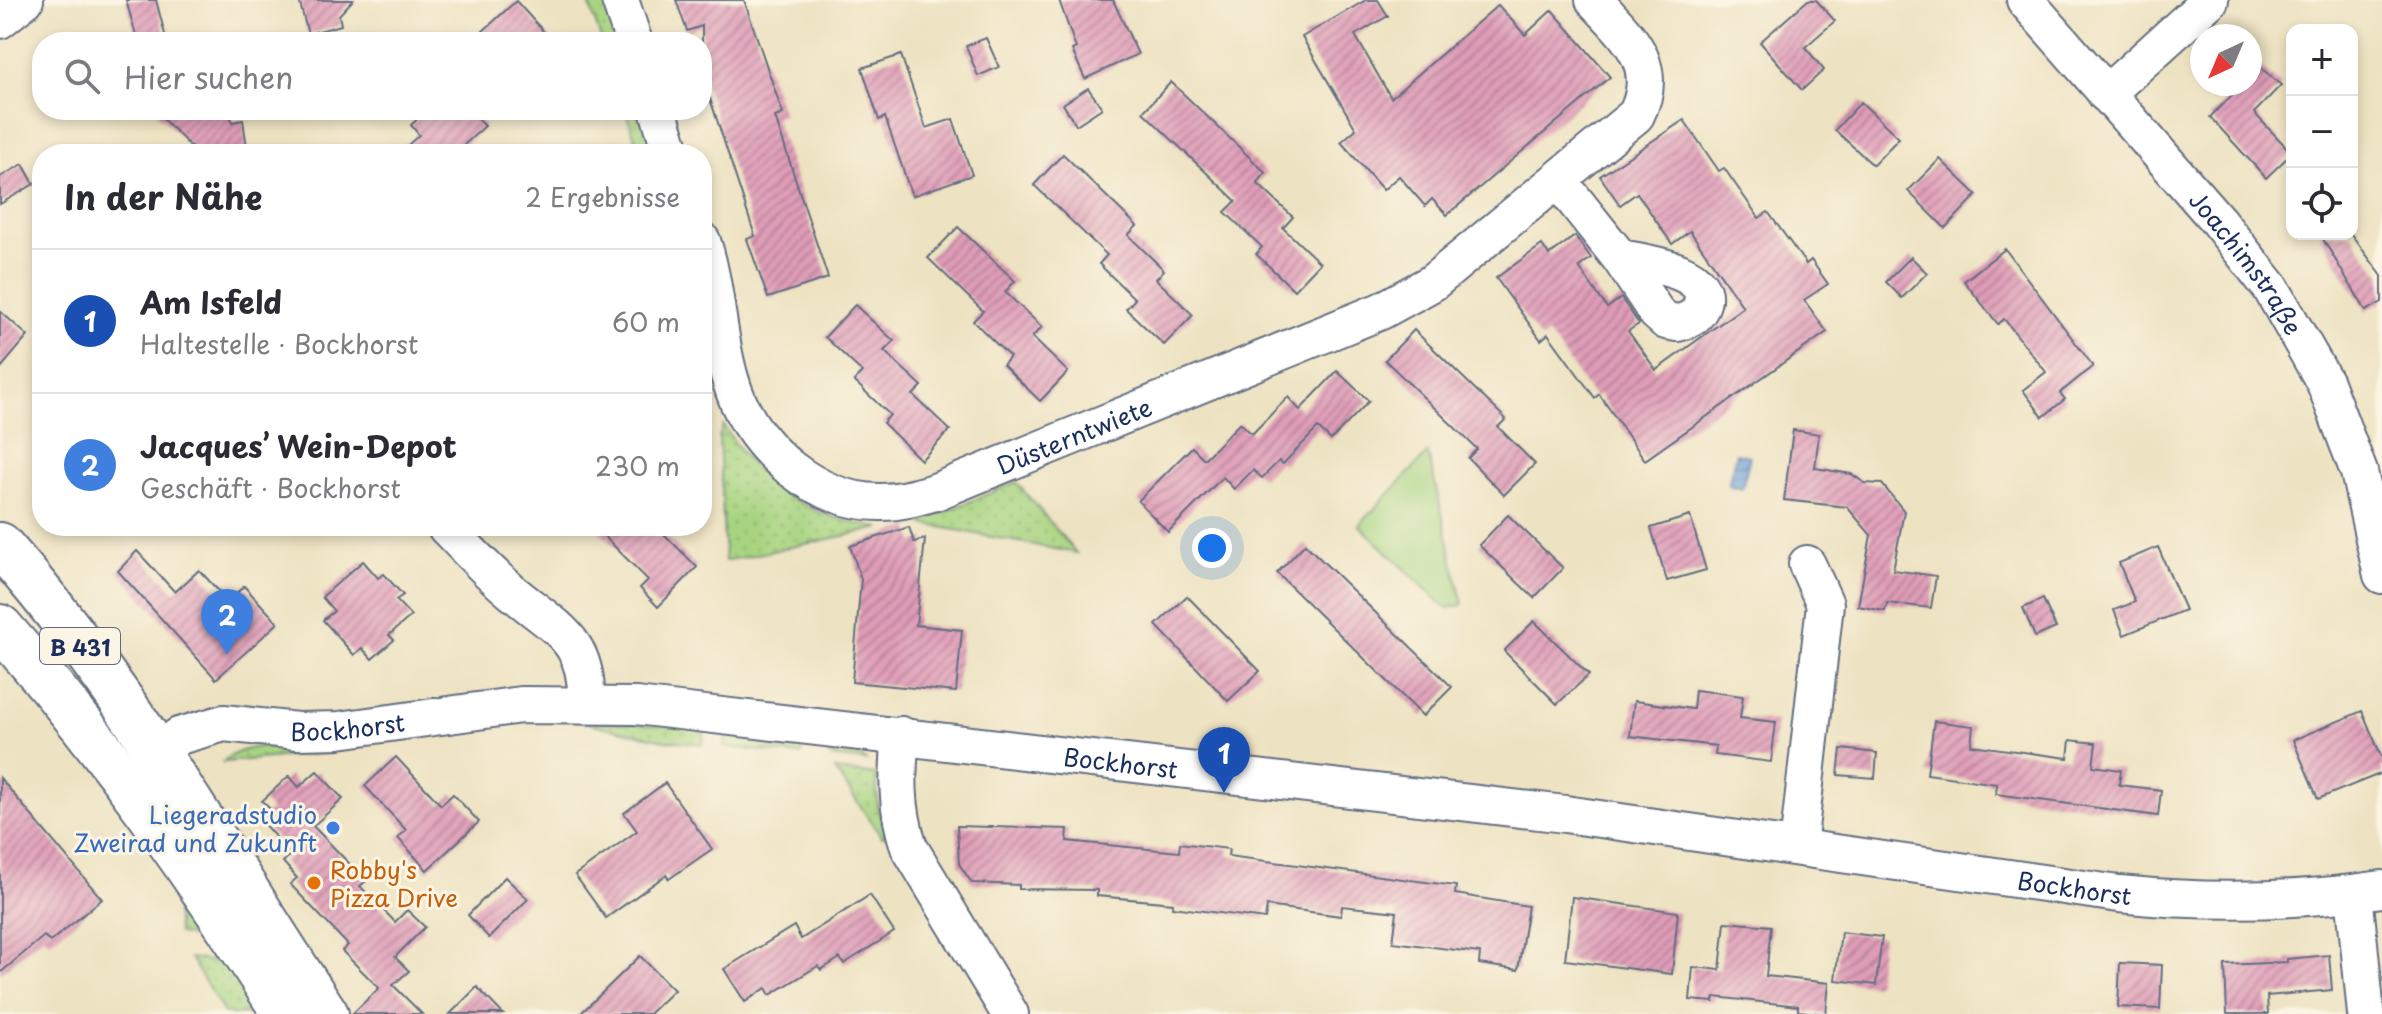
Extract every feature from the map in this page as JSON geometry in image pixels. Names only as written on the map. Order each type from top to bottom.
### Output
[{"type":"main road","name":"B 431","points":[[0,545],[58,615],[138,765],[285,1014]]},
{"type":"main road","name":"B 431","points":[[0,627],[40,672],[110,725],[326,1014]]},
{"type":"street","points":[[0,20],[25,0]]},
{"type":"street","points":[[620,0],[631,32]]},
{"type":"street","name":"Düsterntwiete","points":[[712,288],[734,391],[749,420],[784,463],[809,482],[855,500],[881,502],[935,492],[1407,299],[1559,181],[1636,115],[1646,96],[1648,77],[1634,45],[1594,0]]},
{"type":"street","name":"Joachimstraße","points":[[2025,0],[2218,221],[2271,288],[2325,383],[2359,472],[2382,575]]},
{"type":"street","points":[[2106,94],[2210,0]]},
{"type":"street","points":[[661,120],[669,144]]},
{"type":"street","points":[[1559,181],[1620,258]]},
{"type":"street","points":[[455,536],[512,592],[572,641],[582,658],[586,704]]},
{"type":"street","points":[[1798,847],[1825,604],[1807,564]]},
{"type":"street","name":"Bockhorst","points":[[138,765],[179,736],[224,723],[297,731],[339,730],[521,705],[586,704],[717,714],[1524,809],[2003,879],[2159,898],[2285,900],[2368,891],[2366,1014]]},
{"type":"street","points":[[901,735],[896,789],[900,820],[909,847],[1010,1014]]},
{"type":"green space","points":[[588,0],[605,0],[616,32],[599,32]]},
{"type":"green space","points":[[629,120],[646,120],[655,144],[637,144]]},
{"type":"green space","points":[[723,425],[754,467],[789,497],[830,516],[881,528],[725,561],[719,438]]},
{"type":"green space","points":[[1428,453],[1463,605],[1446,608],[1359,525]]},
{"type":"green space","points":[[1016,482],[1076,553],[919,523]]},
{"type":"green space","points":[[573,720],[700,728],[704,733],[703,744],[664,740]]},
{"type":"green space","points":[[732,731],[803,740],[801,755],[724,747],[726,737]]},
{"type":"green space","points":[[823,742],[852,749],[866,761],[831,757]]},
{"type":"green space","points":[[324,743],[330,753],[223,762],[232,755],[257,747]]},
{"type":"green space","points":[[835,770],[876,775],[878,808],[886,836],[882,837]]},
{"type":"green space","points":[[180,884],[212,941],[178,934],[174,888]]},
{"type":"green space","points":[[190,958],[229,964],[267,1014],[225,1014]]},
{"type":"water","points":[[1736,453],[1750,456],[1742,489],[1728,485]]},
{"type":"building","points":[[126,0],[156,0],[164,32],[135,32]]},
{"type":"building","points":[[299,0],[353,0],[339,15],[341,25],[307,32]]},
{"type":"building","points":[[676,0],[744,0],[783,114],[775,117],[828,278],[768,298],[747,239],[755,236],[712,105],[712,32],[702,32],[702,26],[687,31]]},
{"type":"building","points":[[1059,0],[1113,0],[1138,54],[1085,79],[1072,50],[1076,48]]},
{"type":"building","points":[[1366,0],[1378,0],[1388,16],[1355,35],[1391,98],[1498,5],[1525,35],[1552,10],[1610,77],[1447,215],[1432,199],[1425,206],[1399,176],[1383,190],[1341,142],[1356,129],[1302,37]]},
{"type":"building","points":[[1808,0],[1816,0],[1835,21],[1805,47],[1824,70],[1802,90],[1760,42]]},
{"type":"building","points":[[516,1],[544,32],[482,32]]},
{"type":"building","points":[[986,38],[999,67],[978,76],[966,46]]},
{"type":"building","points":[[901,55],[926,128],[953,119],[972,175],[912,196],[885,117],[879,120],[862,68]]},
{"type":"building","points":[[2262,69],[2281,85],[2254,113],[2286,147],[2286,159],[2266,178],[2210,117],[2231,96],[2262,96]]},
{"type":"building","points":[[1171,82],[1266,173],[1257,183],[1293,217],[1283,228],[1320,263],[1294,290],[1256,254],[1262,247],[1225,212],[1236,201],[1143,112]]},
{"type":"building","points":[[1088,88],[1102,108],[1076,125],[1063,104]]},
{"type":"building","points":[[1861,102],[1899,138],[1873,165],[1835,130]]},
{"type":"building","points":[[164,120],[243,120],[247,144],[188,144]]},
{"type":"building","points":[[416,120],[479,120],[485,126],[465,144],[409,144],[419,135],[411,125]]},
{"type":"building","points":[[1684,120],[1719,171],[1724,168],[1759,218],[1768,212],[1806,264],[1811,260],[1828,284],[1804,300],[1827,332],[1645,460],[1599,394],[1595,398],[1548,334],[1541,340],[1496,278],[1542,245],[1549,255],[1575,236],[1591,258],[1579,267],[1607,308],[1621,298],[1639,324],[1628,331],[1656,370],[1743,307],[1690,231],[1672,244],[1637,193],[1620,205],[1600,176]]},
{"type":"building","points":[[1063,154],[1137,226],[1128,235],[1164,270],[1156,279],[1193,315],[1164,345],[1126,309],[1135,299],[1099,264],[1107,255],[1034,185]]},
{"type":"building","points":[[1940,159],[1977,195],[1945,228],[1908,191]]},
{"type":"building","points":[[23,164],[32,185],[0,204],[0,177]]},
{"type":"building","points":[[958,227],[1015,281],[1005,292],[1042,327],[1032,337],[1068,372],[1040,401],[1003,365],[1010,357],[973,321],[983,311],[928,258]]},
{"type":"building","points":[[2324,240],[2355,240],[2382,276],[2382,302],[2366,311]]},
{"type":"building","points":[[2005,249],[2093,366],[2060,393],[2065,399],[2043,417],[2023,390],[2046,372],[2004,319],[1998,324],[1964,281]]},
{"type":"building","points":[[1911,257],[1927,273],[1902,298],[1886,282]]},
{"type":"building","points":[[855,305],[894,341],[884,351],[922,386],[913,395],[950,430],[921,460],[883,423],[890,415],[854,381],[862,372],[825,337]]},
{"type":"building","points":[[0,311],[28,336],[0,369]]},
{"type":"building","points":[[1414,330],[1506,419],[1498,427],[1535,464],[1504,495],[1468,458],[1477,449],[1385,360]]},
{"type":"building","points":[[1337,371],[1369,401],[1331,440],[1318,428],[1283,464],[1279,461],[1262,478],[1253,470],[1234,489],[1223,477],[1168,532],[1138,501],[1192,447],[1204,459],[1240,423],[1252,434],[1288,397],[1300,410]]},
{"type":"building","points":[[1793,430],[1819,434],[1815,468],[1851,474],[1865,483],[1882,484],[1904,511],[1893,570],[1936,576],[1931,608],[1887,603],[1885,611],[1858,606],[1871,535],[1847,507],[1784,500]]},
{"type":"building","points":[[1508,515],[1563,568],[1534,598],[1479,545]]},
{"type":"building","points":[[1690,516],[1706,570],[1667,581],[1651,528]]},
{"type":"building","points":[[909,527],[914,542],[925,539],[916,625],[962,630],[956,692],[852,682],[861,579],[850,546]]},
{"type":"building","points":[[604,536],[666,536],[697,567],[658,607],[640,588],[648,580]]},
{"type":"building","points":[[1305,544],[1452,687],[1423,716],[1277,573]]},
{"type":"building","points":[[2158,547],[2185,610],[2124,635],[2114,610],[2135,602],[2119,563]]},
{"type":"building","points":[[137,551],[175,592],[199,570],[228,601],[244,586],[278,623],[216,679],[118,571]]},
{"type":"building","points":[[363,561],[378,578],[384,574],[403,595],[396,600],[411,616],[389,635],[394,640],[372,659],[362,648],[354,655],[323,620],[334,611],[322,597]]},
{"type":"building","points":[[1187,596],[1260,671],[1228,701],[1156,625]]},
{"type":"building","points":[[2043,599],[2056,628],[2035,637],[2023,608]]},
{"type":"building","points":[[1534,621],[1589,675],[1557,704],[1504,651]]},
{"type":"building","points":[[1695,690],[1743,696],[1740,718],[1776,722],[1771,762],[1715,755],[1716,746],[1630,736],[1634,701],[1693,709]]},
{"type":"building","points":[[2362,711],[2382,758],[2382,773],[2318,799],[2293,740]]},
{"type":"building","points":[[1934,721],[1973,726],[1971,745],[2068,758],[2070,740],[2096,743],[2093,766],[2121,770],[2119,785],[2161,790],[2158,816],[1996,794],[1997,784],[1927,774]]},
{"type":"building","points":[[1841,749],[1877,753],[1875,778],[1838,775]]},
{"type":"building","points":[[396,757],[441,805],[453,794],[479,822],[427,870],[398,838],[406,830],[365,786]]},
{"type":"building","points":[[317,771],[343,799],[313,826],[366,881],[360,886],[395,922],[407,910],[425,927],[395,957],[409,971],[393,985],[422,1014],[352,1014],[379,988],[342,951],[348,945],[290,884],[297,878],[283,862],[291,854],[260,820],[271,810],[262,801],[289,776],[299,787]]},
{"type":"building","points":[[0,778],[102,899],[50,942],[44,936],[0,973]]},
{"type":"building","points":[[665,783],[712,849],[669,879],[666,875],[606,918],[575,875],[637,831],[624,813]]},
{"type":"building","points":[[957,826],[1068,829],[1067,841],[1179,852],[1180,843],[1229,849],[1228,856],[1456,886],[1455,894],[1528,906],[1518,970],[1479,964],[1480,953],[1393,942],[1397,912],[1342,906],[1341,916],[1267,906],[1265,919],[1172,907],[1173,903],[1097,896],[1097,890],[1019,889],[1019,885],[972,883],[959,864]]},
{"type":"building","points":[[505,877],[528,899],[489,938],[468,915]]},
{"type":"building","points":[[870,895],[894,932],[844,964],[840,958],[821,970],[818,966],[770,995],[766,988],[745,1002],[724,969],[794,926],[801,939]]},
{"type":"building","points":[[1572,897],[1678,912],[1672,974],[1565,960]]},
{"type":"building","points":[[1725,922],[1771,926],[1766,976],[1829,983],[1826,1014],[1798,1011],[1798,1006],[1715,997],[1714,1002],[1690,1000],[1693,967],[1720,970]]},
{"type":"building","points":[[1841,932],[1882,937],[1876,985],[1835,980]]},
{"type":"building","points":[[2329,955],[2332,990],[2267,996],[2268,1014],[2227,1014],[2225,965],[2287,962],[2287,959]]},
{"type":"building","points":[[640,956],[674,990],[649,1014],[580,1014]]},
{"type":"building","points":[[2120,963],[2162,965],[2160,1009],[2118,1007]]},
{"type":"building","points":[[477,987],[503,1014],[450,1014]]},
{"type":"place","name":"Jacques’ Wein-Depot","points":[[227,655]]},
{"type":"place","name":"Am Isfeld","points":[[1224,793]]},
{"type":"place","name":"Liegeradstudio Zweirad und Zukunft","points":[[333,828]]},
{"type":"place","name":"Robby's Pizza Drive","points":[[314,883]]}]
